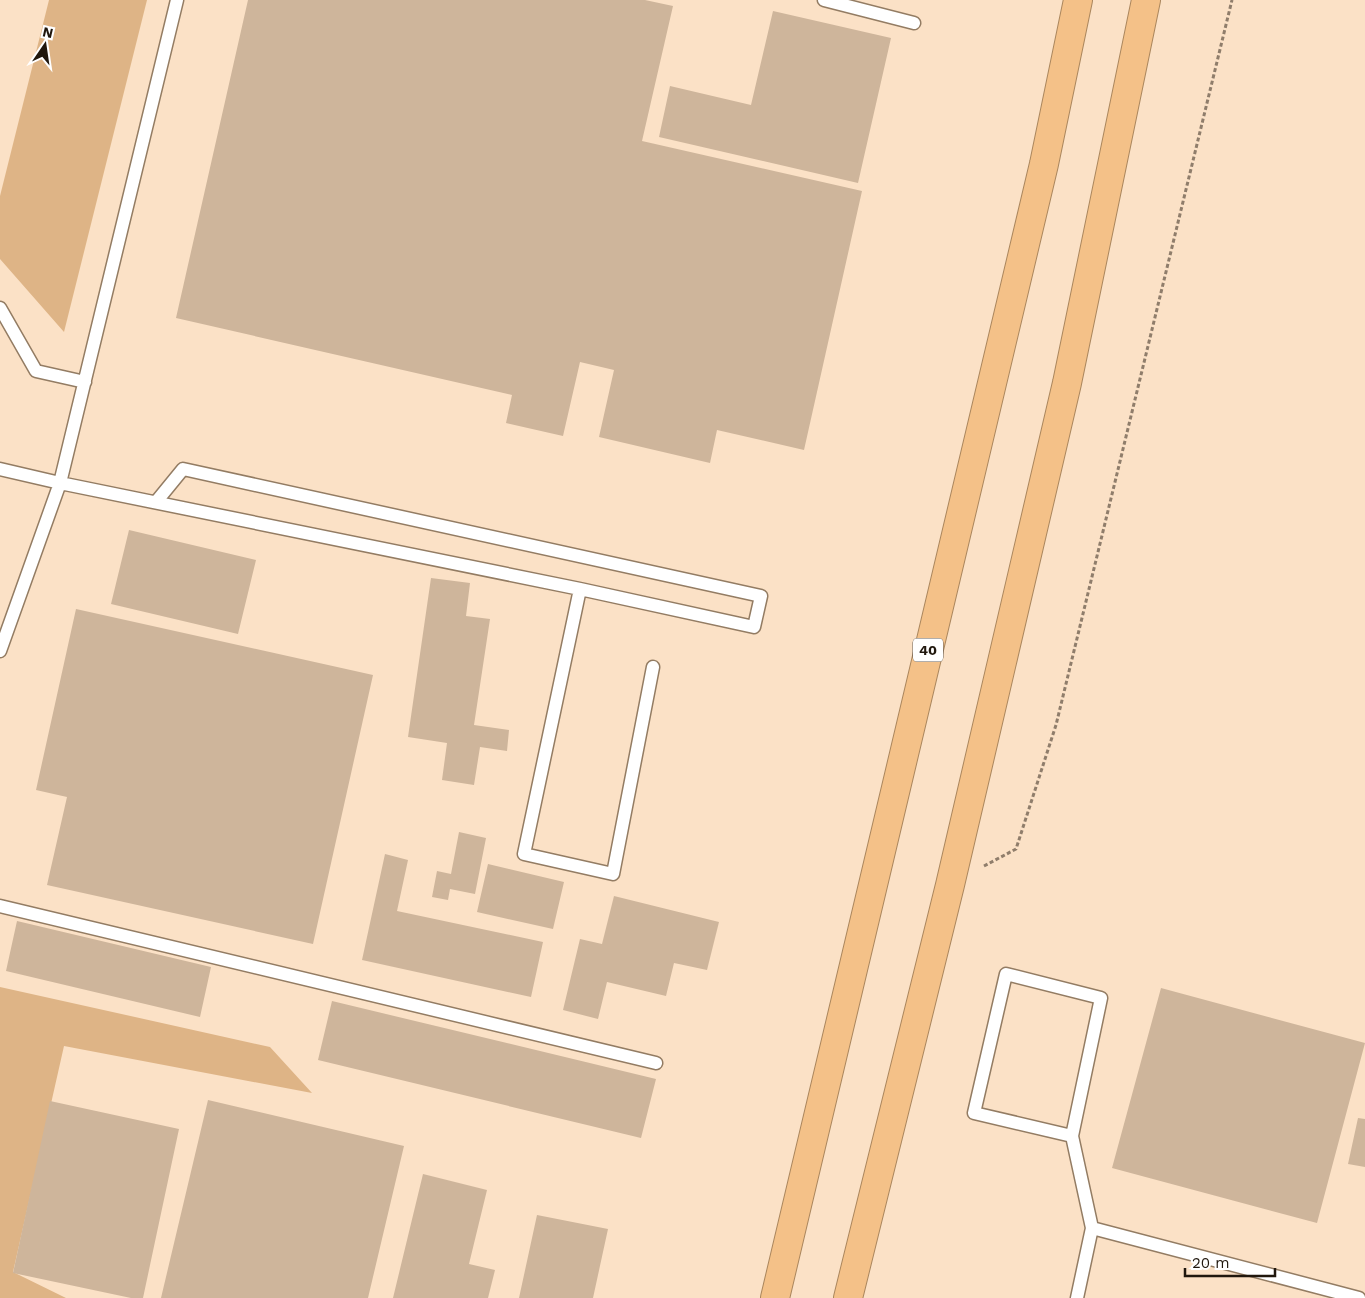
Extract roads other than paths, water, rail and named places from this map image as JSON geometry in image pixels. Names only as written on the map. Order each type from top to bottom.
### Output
[{"type":"highway","name":"40","points":[[775,1298],[1041,174],[1078,0]]},
{"type":"highway","points":[[848,1298],[950,885],[1067,383],[1146,0]]},
{"type":"lane","points":[[0,651],[60,483],[177,0]]},
{"type":"lane","points":[[824,0],[914,23]]},
{"type":"lane","points":[[0,308],[36,371],[85,382]]},
{"type":"lane","points":[[0,470],[580,590],[754,628],[761,596],[183,469],[156,502]]},
{"type":"lane","points":[[580,590],[524,854],[612,874],[653,667]]},
{"type":"lane","points":[[0,906],[656,1063]]},
{"type":"lane","points":[[1072,1136],[974,1113],[1006,974],[1101,998],[1072,1136],[1092,1228],[1077,1298]]},
{"type":"lane","points":[[1092,1228],[1358,1298]]}]
